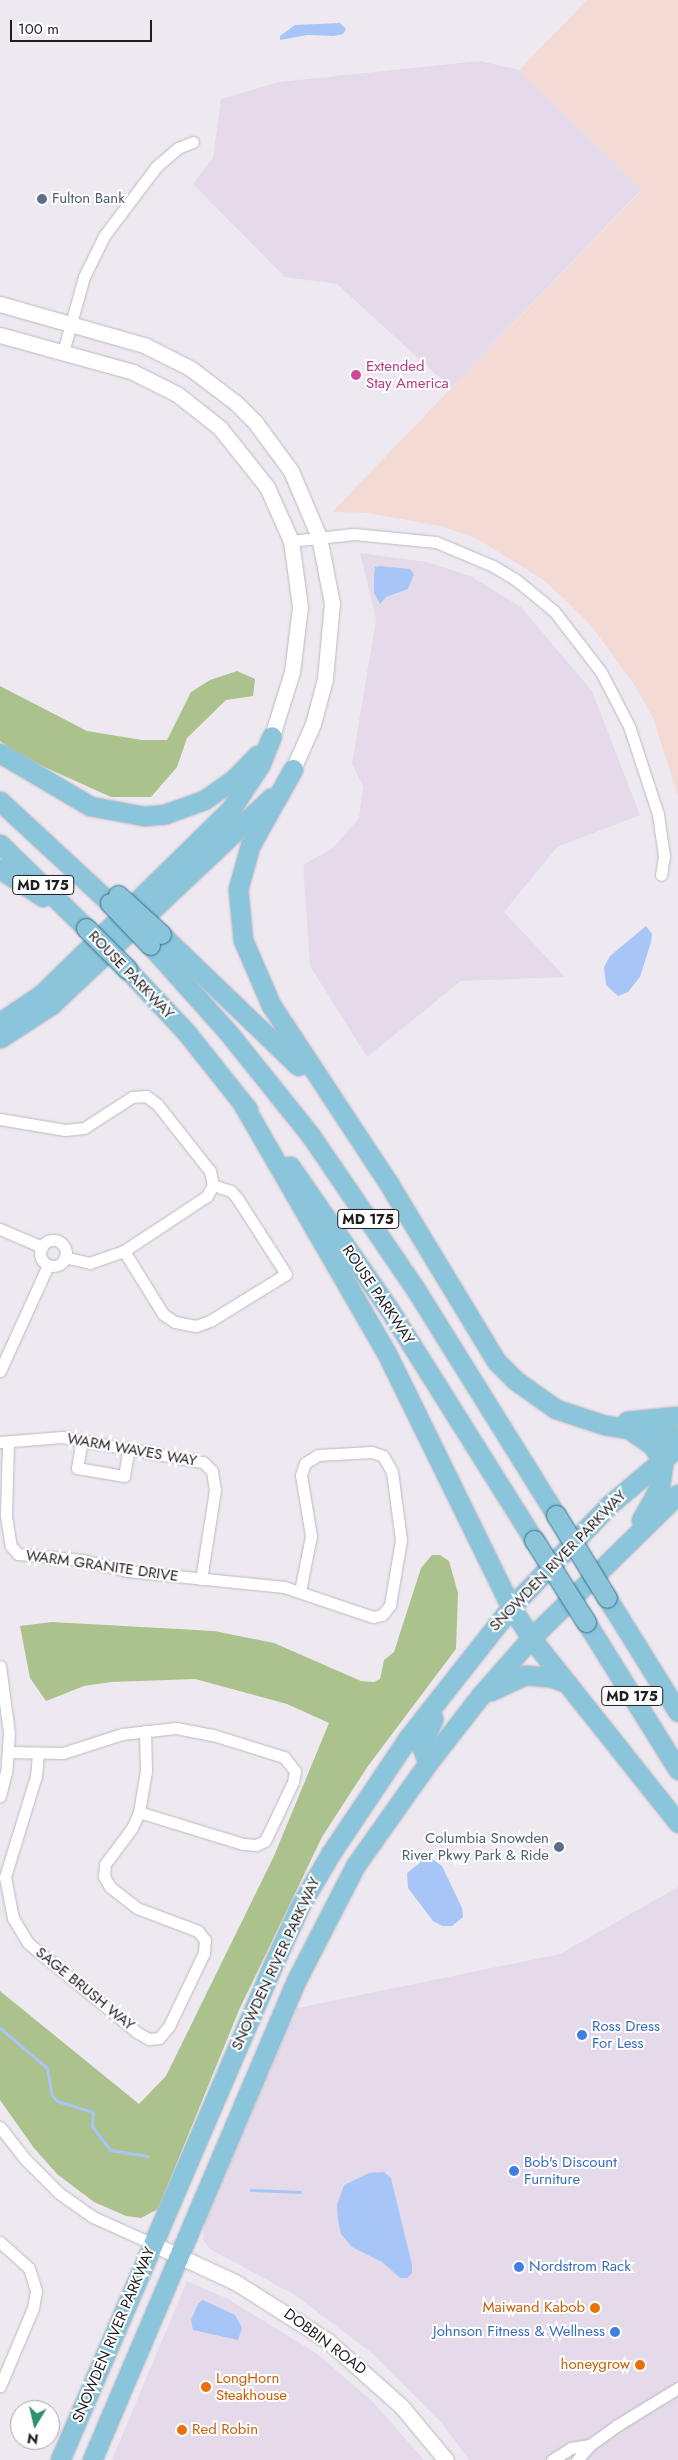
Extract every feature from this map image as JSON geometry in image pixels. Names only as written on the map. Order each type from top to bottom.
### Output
[{"type":"main road","points":[[0,753],[90,806],[144,816],[183,809],[221,790],[272,736]]},
{"type":"main road","points":[[0,1022],[42,994],[231,809],[260,765],[272,736]]},
{"type":"main road","points":[[0,1038],[51,1005],[269,801],[293,769]]},
{"type":"main road","points":[[293,769],[250,846],[242,866],[238,896],[239,920],[250,959],[271,1005],[389,1184],[496,1361],[535,1396],[577,1417],[631,1430],[678,1437]]},
{"type":"main road","name":"MD 175","points":[[0,801],[114,899],[156,940],[311,1136],[416,1290],[678,1712]]},
{"type":"main road","name":"ROUSE PARKWAY","points":[[0,844],[127,969],[186,1032],[320,1208],[388,1309],[678,1770]]},
{"type":"main road","points":[[0,869],[86,928]]},
{"type":"main road","points":[[156,940],[268,1035],[348,1124]]},
{"type":"main road","points":[[240,1101],[386,1352],[510,1607],[531,1638],[678,1823]]},
{"type":"main road","points":[[577,1417],[643,1421],[678,1416]]},
{"type":"main road","points":[[631,1430],[653,1446],[662,1458],[660,1486],[632,1537]]},
{"type":"main road","name":"SNOWDEN RIVER PARKWAY","points":[[60,2460],[301,1904],[383,1774],[510,1607],[609,1505],[662,1458],[678,1447]]},
{"type":"main road","name":"SNOWDEN RIVER PARKWAY","points":[[92,2460],[326,1917],[355,1866],[428,1763],[482,1695],[531,1638],[678,1494]]},
{"type":"main road","points":[[632,1537],[678,1505]]},
{"type":"main road","points":[[607,1598],[678,1689]]},
{"type":"main road","points":[[428,1763],[420,1745],[425,1732],[488,1634]]},
{"type":"main road","points":[[482,1695],[526,1675],[551,1676],[569,1685]]},
{"type":"street","points":[[63,352],[70,324],[90,264],[117,216],[166,157],[193,142]]},
{"type":"street","points":[[0,304],[166,354],[190,368],[236,402],[276,447],[292,471],[319,537],[332,603],[329,654],[320,702],[293,769]]},
{"type":"street","points":[[0,335],[133,372],[198,409],[236,445],[253,467],[279,508],[291,541],[299,587],[299,624],[288,691],[272,736]]},
{"type":"street","points":[[291,541],[319,537],[382,534],[436,542],[493,566],[515,579],[554,611],[601,672],[629,726],[658,814],[664,856],[661,875]]},
{"type":"street","points":[[0,1120],[65,1130],[84,1128],[132,1098],[146,1096],[158,1104],[207,1164],[213,1186]]},
{"type":"street","points":[[124,1251],[163,1314],[175,1322],[196,1326],[210,1322],[286,1274],[238,1198],[231,1191],[213,1186]]},
{"type":"street","points":[[64,1257],[90,1263],[124,1251],[200,1202],[213,1186]]},
{"type":"street","points":[[0,1229],[42,1247]]},
{"type":"street","points":[[59,1241],[65,1248],[64,1257],[59,1264],[48,1265],[41,1257],[42,1247],[47,1242],[59,1241]]},
{"type":"street","points":[[0,1371],[48,1265]]},
{"type":"street","name":"WARM WAVES WAY","points":[[4,1443],[51,1437],[82,1440],[196,1459],[212,1471],[215,1490],[201,1579]]},
{"type":"street","points":[[82,1440],[77,1468],[114,1475],[124,1476],[129,1448]]},
{"type":"street","name":"WARM GRANITE DRIVE","points":[[4,1443],[6,1516],[11,1546],[18,1554],[83,1560],[127,1571],[300,1591],[373,1617],[386,1612],[395,1584],[401,1540],[392,1472],[383,1456],[372,1452],[327,1455],[305,1463],[301,1475],[311,1536],[300,1591]]},
{"type":"street","points":[[0,1666],[7,1713],[8,1752],[0,1796]]},
{"type":"street","points":[[8,1752],[63,1753],[109,1737],[145,1730],[176,1728],[213,1735],[284,1756],[295,1771],[293,1782],[265,1841],[256,1845],[243,1844],[139,1812]]},
{"type":"street","name":"SAGE BRUSH WAY","points":[[38,1754],[34,1784],[5,1877],[13,1918],[28,1943],[138,2034],[155,2039],[164,2034],[170,2026],[204,1953],[205,1940],[198,1930],[137,1908],[106,1882],[105,1864],[132,1828],[139,1812],[146,1772],[145,1730]]},
{"type":"street","points":[[0,2127],[24,2158],[71,2202],[105,2223],[153,2244]]},
{"type":"street","points":[[0,2242],[29,2268],[36,2291],[33,2308],[0,2386]]},
{"type":"street","name":"DOBBIN ROAD","points":[[153,2244],[180,2255],[250,2291],[328,2341],[395,2401],[446,2460]]},
{"type":"street","points":[[577,2460],[590,2445],[678,2388]]},
{"type":"street","points":[[552,2460],[571,2448],[590,2445]]},
{"type":"shaded area","points":[[587,0],[678,0],[678,796],[653,718],[635,686],[590,624],[545,581],[476,538],[440,526],[368,513],[332,512],[642,190],[519,70]]},
{"type":"shaded area","points":[[480,61],[519,70],[642,189],[451,388],[337,284],[285,277],[193,184],[213,158],[221,99],[279,82]]},
{"type":"shaded area","points":[[360,553],[427,562],[470,576],[521,607],[592,691],[640,815],[557,847],[504,912],[565,977],[461,981],[367,1057],[310,966],[303,865],[333,848],[359,818],[363,787],[352,763],[376,619]]},
{"type":"shaded area","points":[[678,1887],[678,2460],[469,2460],[441,2422],[373,2354],[295,2295],[210,2249],[203,2240],[204,2223],[297,2008],[560,1954]]},
{"type":"shaded area","points":[[187,2281],[228,2299],[316,2353],[372,2401],[424,2460],[112,2460]]},
{"type":"green space","points":[[237,671],[255,679],[253,696],[226,700],[187,738],[177,767],[151,797],[111,797],[22,757],[0,741],[0,686],[87,731],[142,740],[167,740],[191,692],[210,680]]},
{"type":"green space","points":[[432,1555],[440,1555],[449,1561],[458,1593],[456,1649],[368,1766],[322,1837],[239,2010],[158,2209],[141,2218],[126,2216],[94,2202],[57,2174],[34,2148],[0,2100],[0,1991],[139,2104],[166,2076],[274,1856],[329,1723],[287,1704],[195,1679],[111,1682],[84,1686],[46,1701],[30,1678],[20,1626],[52,1622],[214,1631],[274,1643],[361,1681],[374,1682],[380,1679],[384,1660],[394,1652],[421,1568]]},
{"type":"water","points":[[340,23],[346,29],[343,34],[334,36],[307,35],[280,40],[280,36],[295,25]]},
{"type":"water","points":[[375,567],[410,569],[414,574],[408,589],[386,597],[380,604],[374,593],[374,576]]},
{"type":"water","points":[[646,926],[652,934],[640,977],[628,992],[618,996],[606,985],[604,967],[610,956]]},
{"type":"water","points":[[428,1856],[442,1866],[462,1908],[463,1917],[452,1926],[442,1926],[433,1921],[408,1888],[407,1873]]},
{"type":"water","points":[[384,2172],[391,2178],[412,2265],[412,2273],[407,2278],[400,2278],[382,2262],[352,2247],[341,2234],[337,2205],[344,2185],[369,2173]]},
{"type":"water","points":[[203,2300],[235,2315],[242,2328],[238,2340],[193,2330],[191,2320],[198,2304]]},
{"type":"waterway","points":[[0,2028],[47,2068],[52,2095],[57,2101],[93,2112],[92,2126],[110,2150],[148,2156]]},
{"type":"waterway","points":[[251,2190],[300,2192]]},
{"type":"place","name":"Fulton Bank","points":[[42,199]]},
{"type":"place","name":"Extended Stay America","points":[[356,375]]},
{"type":"place","name":"Columbia Snowden River Pkwy Park & Ride","points":[[559,1847]]},
{"type":"place","name":"Ross Dress For Less","points":[[582,2035]]},
{"type":"place","name":"Bob's Discount Furniture","points":[[514,2171]]},
{"type":"place","name":"Nordstrom Rack","points":[[519,2267]]},
{"type":"place","name":"Maiwand Kabob","points":[[595,2308]]},
{"type":"place","name":"Johnson Fitness & Wellness","points":[[615,2332]]},
{"type":"place","name":"honeygrow","points":[[640,2365]]},
{"type":"place","name":"LongHorn Steakhouse","points":[[206,2387]]},
{"type":"place","name":"Red Robin","points":[[182,2430]]}]
